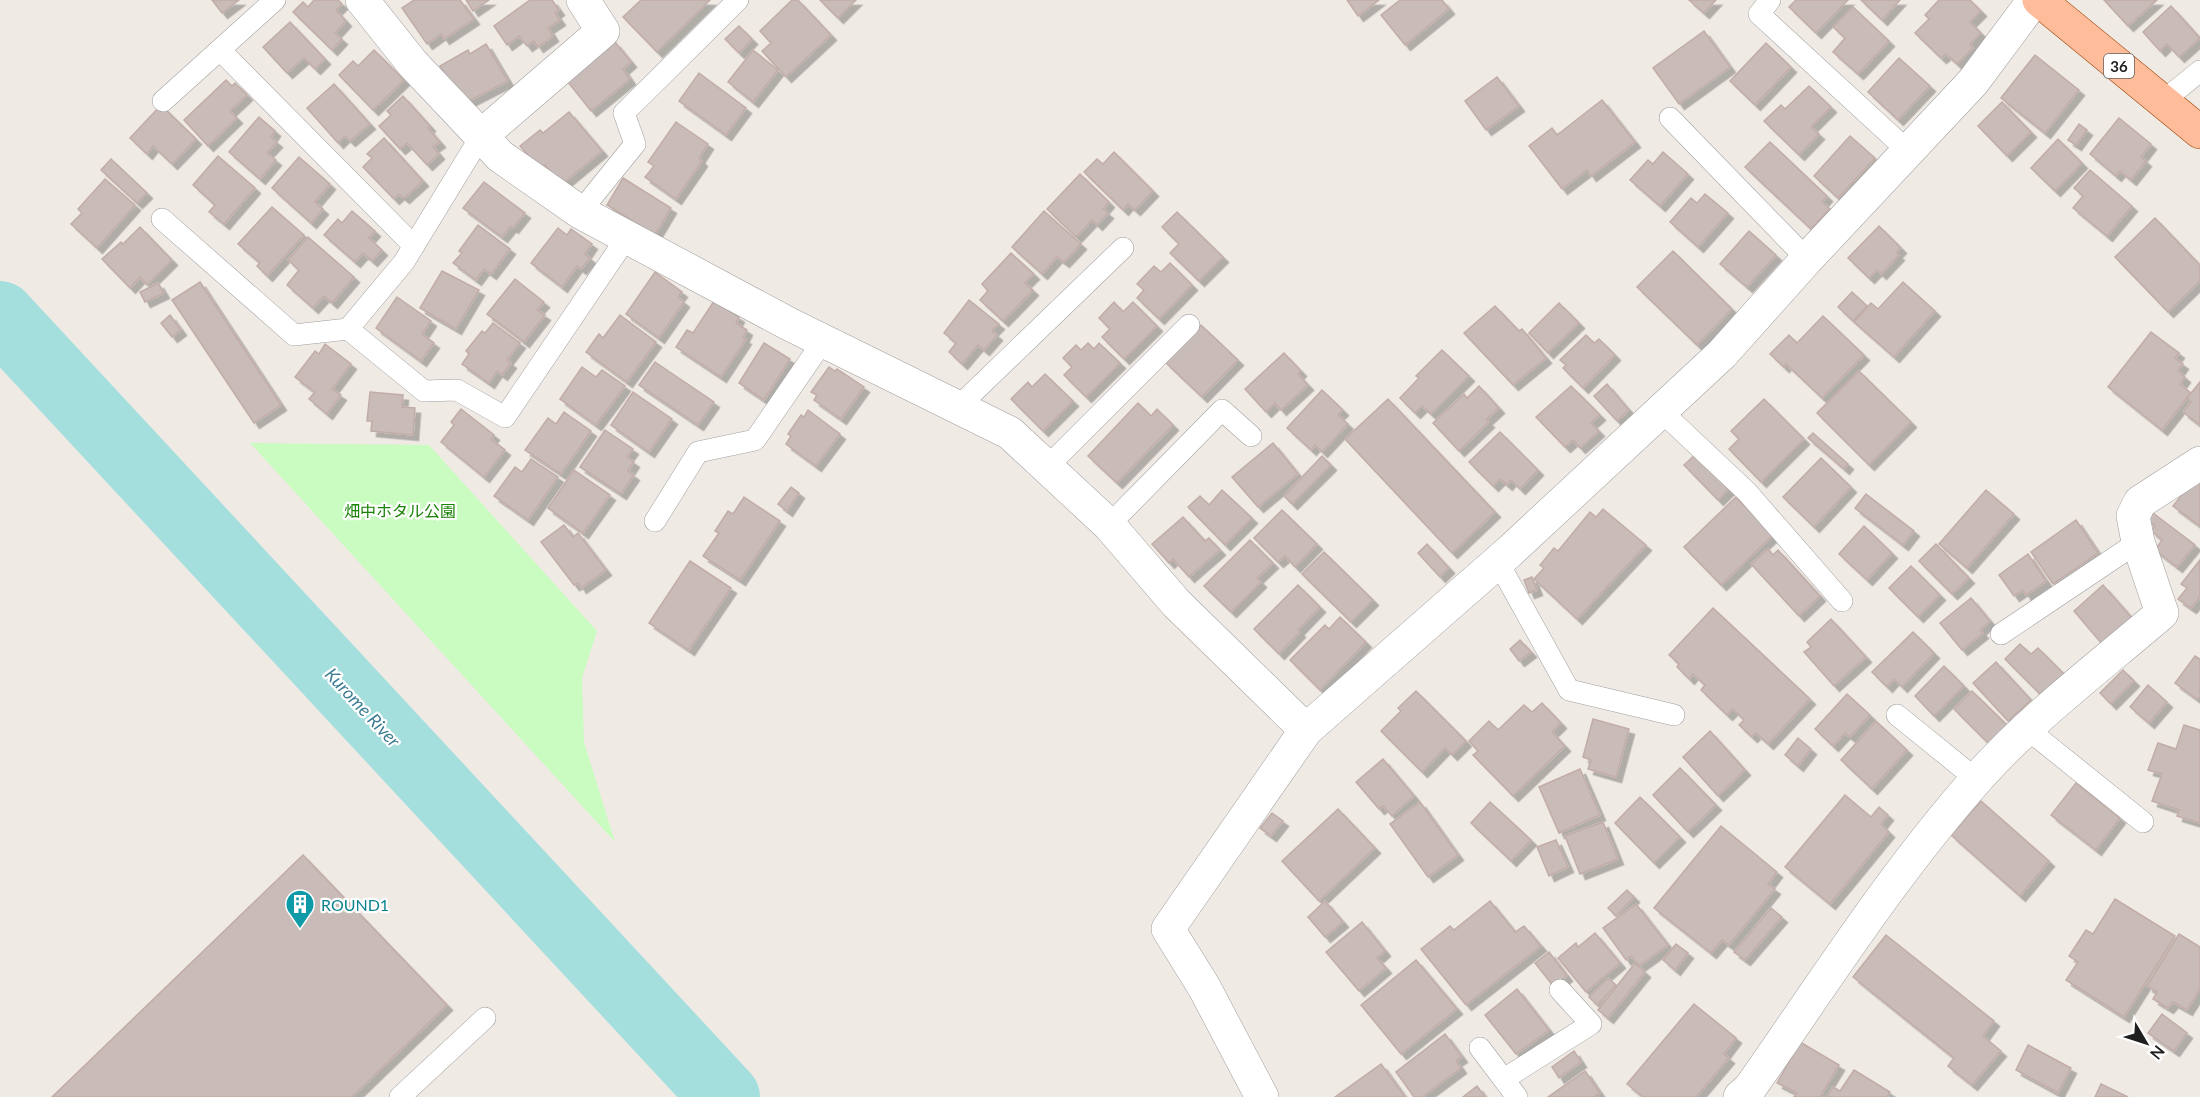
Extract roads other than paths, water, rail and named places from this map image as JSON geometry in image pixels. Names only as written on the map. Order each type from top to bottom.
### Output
[{"type":"main road","name":"36","points":[[2037,0],[2200,132]]},
{"type":"street","points":[[362,0],[413,64],[500,156],[580,212],[823,341],[1010,433],[1109,525],[1176,603],[1306,730]]},
{"type":"street","points":[[481,136],[603,31],[583,0]]},
{"type":"street","points":[[1262,1097],[1204,987],[1168,929],[1306,730],[1498,561],[1722,354],[1807,259],[1973,82],[2037,0]]},
{"type":"street","points":[[1752,1094],[1906,866],[1977,779],[2026,728],[2162,613],[2138,542],[2133,516],[2140,502],[2200,463]]},
{"type":"lane","points":[[163,101],[275,0]]},
{"type":"lane","points":[[580,212],[635,144],[624,113],[738,0]]},
{"type":"lane","points":[[1770,0],[1759,14],[1908,151]]},
{"type":"lane","points":[[220,50],[414,246]]},
{"type":"lane","points":[[2162,102],[2200,71]]},
{"type":"lane","points":[[1671,118],[1807,259]]},
{"type":"lane","points":[[162,219],[294,335],[348,329],[404,262],[481,136]]},
{"type":"lane","points":[[348,329],[424,391],[457,390],[505,417],[627,237]]},
{"type":"lane","points":[[958,407],[1123,248]]},
{"type":"lane","points":[[1047,467],[1189,325]]},
{"type":"lane","points":[[655,520],[698,452],[755,440],[823,341]]},
{"type":"lane","points":[[1109,525],[1222,410],[1251,436]]},
{"type":"lane","points":[[1661,411],[1747,492],[1842,602]]},
{"type":"lane","points":[[2001,634],[2138,542]]},
{"type":"lane","points":[[1498,561],[1569,690],[1674,715]]},
{"type":"lane","points":[[1897,715],[1977,779]]},
{"type":"lane","points":[[2026,728],[2143,822]]},
{"type":"lane","points":[[1504,1079],[1591,1024],[1560,990]]},
{"type":"lane","points":[[399,1097],[485,1018]]},
{"type":"lane","points":[[1480,1048],[1517,1097]]},
{"type":"waterway","name":"Kurome River","points":[[0,316],[725,1097]]},
{"type":"place","name":"ROUND1","points":[[300,930]]},
{"type":"park label","name":"畑中ホタル公園","points":[[400,510]]}]
